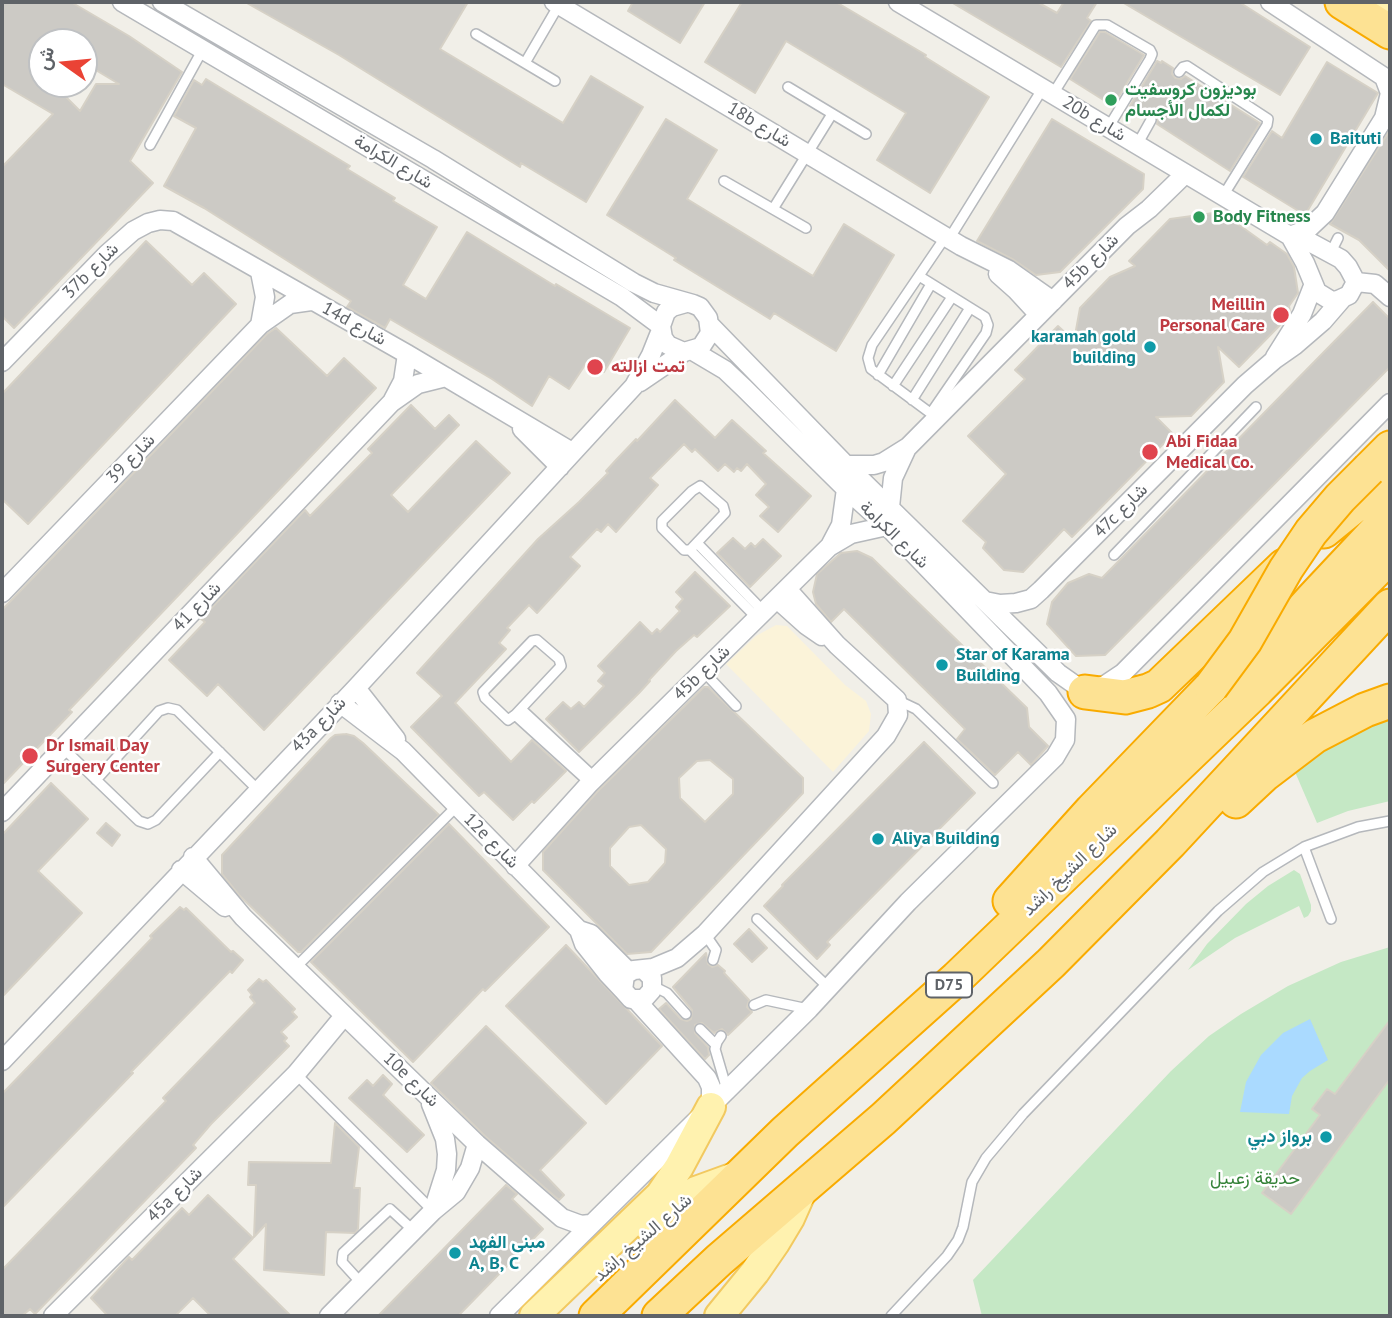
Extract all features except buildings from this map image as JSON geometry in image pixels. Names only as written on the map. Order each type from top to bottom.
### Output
[{"type":"highway","points":[[1342,2],[1390,32]]},
{"type":"highway","points":[[1085,692],[1125,697],[1159,686],[1383,465]]},
{"type":"highway","points":[[957,978],[985,934],[1016,894],[1092,810],[1211,687],[1245,641],[1286,569],[1332,506],[1383,465]]},
{"type":"highway","points":[[1154,789],[1190,737],[1267,647],[1390,516]]},
{"type":"highway","name":"شارع الشيخ راشد","points":[[596,1316],[740,1175],[957,978],[1257,691],[1390,556]]},
{"type":"highway","points":[[659,1316],[992,1019],[1170,843],[1388,610]]},
{"type":"highway","points":[[1170,843],[1211,822],[1273,768],[1315,736],[1365,710],[1390,701]]},
{"type":"main road","points":[[1379,2],[1390,9]]},
{"type":"main road","points":[[534,1316],[660,1195],[680,1167],[719,1098]]},
{"type":"main road","name":"شارع الشيخ راشد","points":[[555,1316],[683,1199],[710,1184],[740,1175]]},
{"type":"main road","points":[[722,1314],[775,1242],[790,1218],[802,1190]]},
{"type":"street","name":"شارع الكرامة","points":[[122,2],[622,296],[661,328]]},
{"type":"street","name":"شارع الكرامة","points":[[162,2],[433,159],[634,283],[654,293],[686,303]]},
{"type":"street","points":[[1270,2],[1387,79],[1390,93],[1384,118],[1316,228],[1290,236],[1317,292],[1330,300],[1342,299]]},
{"type":"street","name":"18b شارع","points":[[558,3],[953,241],[1009,270],[1053,301]]},
{"type":"street","name":"20b شارع","points":[[904,3],[1290,236],[1335,245],[1356,282]]},
{"type":"street","name":"45b شارع","points":[[890,507],[896,468],[908,447],[934,415],[1127,226],[1149,209],[1179,170]]},
{"type":"street","name":"37b شارع","points":[[2,362],[132,231],[160,220],[173,221],[197,233]]},
{"type":"street","name":"14d شارع","points":[[197,233],[572,452]]},
{"type":"street","name":"18b شارع","points":[[953,241],[1008,282],[1039,315]]},
{"type":"street","points":[[260,272],[265,297],[260,325]]},
{"type":"street","points":[[1356,282],[1375,284],[1390,297]]},
{"type":"street","name":"47c شارع","points":[[985,601],[1000,604],[1031,599],[1245,385],[1323,321],[1342,299],[1349,295],[1356,282]]},
{"type":"street","name":"47c شارع","points":[[1274,360],[1281,344],[1302,314],[1313,286]]},
{"type":"street","name":"شارع 39","points":[[2,593],[260,325],[289,304],[311,301]]},
{"type":"street","points":[[686,303],[699,307],[710,325],[706,341],[688,352],[668,345],[661,328],[666,312],[686,303]]},
{"type":"street","name":"شارع الكرامة","points":[[710,325],[846,465],[1058,673],[1085,692]]},
{"type":"street","name":"43a شارع","points":[[2,1061],[257,789],[356,688],[634,386],[652,355],[661,328]]},
{"type":"street","name":"شارع الكرامة","points":[[688,352],[718,365],[734,378],[887,526],[1048,693],[1066,719],[1065,740],[1055,757],[916,894],[829,988]]},
{"type":"street","name":"43a شارع","points":[[634,386],[688,352]]},
{"type":"street","name":"شارع 41","points":[[391,403],[402,381],[407,354]]},
{"type":"street","name":"شارع 41","points":[[2,812],[391,403],[418,384],[446,377]]},
{"type":"street","points":[[1085,692],[1105,685],[1123,673],[1390,403]]},
{"type":"street","name":"14d شارع","points":[[511,415],[559,467]]},
{"type":"street","name":"45b شارع","points":[[846,465],[874,465],[908,447]]},
{"type":"street","name":"45b شارع","points":[[829,547],[841,525],[846,489]]},
{"type":"street","name":"45b شارع","points":[[510,861],[829,547],[851,534],[887,526]]},
{"type":"street","points":[[645,978],[648,997],[629,995],[623,979],[645,978],[661,965],[684,953],[705,934],[893,726],[898,715],[897,700],[837,645],[772,605]]},
{"type":"street","name":"12e شارع","points":[[356,688],[403,751]]},
{"type":"street","name":"12e شارع","points":[[340,703],[403,751],[579,930],[584,944],[707,1078],[719,1098]]},
{"type":"street","name":"10e شارع","points":[[187,864],[350,1022],[422,1086],[477,1144],[562,1219],[590,1224]]},
{"type":"street","name":"12e شارع","points":[[579,930],[591,934],[645,978]]},
{"type":"street","points":[[499,1316],[829,988]]},
{"type":"street","name":"45a شارع","points":[[53,1316],[350,1022]]},
{"type":"street","points":[[422,1086],[445,1139],[447,1154],[446,1170],[433,1211]]},
{"type":"street","points":[[329,1316],[433,1211],[456,1192],[470,1168],[477,1144]]},
{"type":"lane","points":[[524,63],[558,3]]},
{"type":"lane","points":[[919,276],[985,317],[988,329],[934,415],[878,375],[869,365],[869,351],[919,276],[953,241],[1048,91],[1096,25],[1107,25],[1150,50],[1152,54],[1108,128]]},
{"type":"lane","points":[[477,34],[555,81]]},
{"type":"lane","points":[[150,145],[203,50]]},
{"type":"lane","points":[[1179,72],[1183,66],[1188,66],[1268,119],[1223,196]]},
{"type":"lane","points":[[788,87],[866,134]]},
{"type":"lane","points":[[773,209],[832,114]]},
{"type":"lane","points":[[1137,145],[1151,120]]},
{"type":"lane","points":[[724,181],[806,228]]},
{"type":"lane","points":[[878,375],[931,284]]},
{"type":"lane","points":[[893,386],[952,297]]},
{"type":"lane","points":[[912,400],[970,309]]},
{"type":"lane","points":[[1114,555],[1256,407]]},
{"type":"lane","points":[[1176,456],[1192,472]]},
{"type":"lane","points":[[701,486],[723,506],[725,513],[694,546],[682,549],[663,529],[661,523],[692,491],[701,486]]},
{"type":"lane","points":[[694,546],[772,605]]},
{"type":"lane","points":[[537,640],[559,659],[561,666],[518,712],[510,720],[505,719],[485,698],[483,692],[532,641],[537,640]]},
{"type":"lane","points":[[703,671],[736,706]]},
{"type":"lane","points":[[897,700],[916,709],[993,783]]},
{"type":"lane","points":[[96,780],[159,711],[168,708],[177,710],[257,789]]},
{"type":"lane","points":[[518,712],[592,781]]},
{"type":"lane","points":[[63,748],[139,821],[153,823],[220,752]]},
{"type":"lane","points":[[295,968],[457,807]]},
{"type":"lane","points":[[891,1316],[953,1248],[963,1227],[968,1197],[979,1168],[1023,1115],[1232,897],[1263,872],[1304,847],[1358,827],[1390,821]]},
{"type":"lane","points":[[1304,847],[1331,919]]},
{"type":"lane","points":[[757,919],[829,988]]},
{"type":"lane","points":[[705,934],[716,950],[713,960]]},
{"type":"lane","points":[[645,978],[677,996],[686,1014]]},
{"type":"lane","points":[[754,1005],[766,1000],[809,1009]]},
{"type":"lane","points":[[699,1028],[716,1045]]},
{"type":"lane","points":[[719,1098],[716,1045],[721,1036]]},
{"type":"lane","points":[[296,1074],[433,1211]]},
{"type":"lane","points":[[362,1284],[342,1262],[343,1253],[390,1209],[414,1231]]},
{"type":"green space","points":[[1390,709],[1390,801],[1348,811],[1317,823],[1292,765]]},
{"type":"green space","points":[[1294,870],[1300,874],[1311,905],[1308,916],[1304,918],[1299,906],[1235,938],[1188,970],[1207,944],[1246,904]]},
{"type":"green space","name":"حديقة زعبيل","points":[[1390,947],[1390,1316],[982,1316],[973,1280],[1171,1071],[1209,1036],[1288,986],[1341,962]]},
{"type":"sand","points":[[776,625],[787,626],[845,685],[866,701],[871,714],[869,731],[833,772],[726,664],[756,636]]},
{"type":"water","points":[[1310,1019],[1328,1060],[1302,1078],[1292,1096],[1289,1114],[1240,1112],[1246,1082],[1261,1055],[1283,1033]]},
{"type":"place","name":"بوديزون كروسفيت لكمال الأجسام","points":[[1111,100]]},
{"type":"place","name":"Baituti","points":[[1316,139]]},
{"type":"place","name":"Body Fitness","points":[[1199,217]]},
{"type":"place","name":"Meillin Personal Care","points":[[1281,315]]},
{"type":"place","name":"karamah gold building","points":[[1150,347]]},
{"type":"place","name":"تمت ازالته","points":[[595,367]]},
{"type":"place","name":"Abi Fidaa Medical Co.","points":[[1150,452]]},
{"type":"place","name":"Star of Karama Building","points":[[942,665]]},
{"type":"place","name":"Dr Ismail Day Surgery Center","points":[[30,756]]},
{"type":"place","name":"Aliya Building","points":[[878,839]]},
{"type":"place","name":"برواز دبي","points":[[1326,1137]]},
{"type":"place","name":"مبنى الفهد A, B, C","points":[[455,1253]]}]
